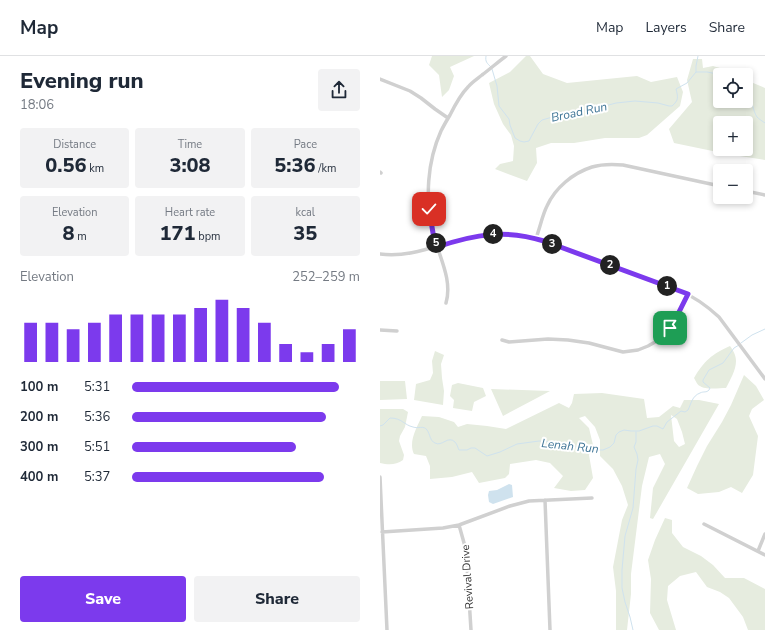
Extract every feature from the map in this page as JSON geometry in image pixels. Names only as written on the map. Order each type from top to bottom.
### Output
[{"type":"street","points":[[446,303],[448,286],[433,233],[429,209],[428,185],[435,148],[441,130],[464,92],[471,84],[506,56]]},
{"type":"street","points":[[380,79],[410,91],[448,118]]},
{"type":"street","points":[[536,238],[544,211],[552,196],[565,182],[576,174],[591,167],[606,164],[623,164],[713,184]]},
{"type":"street","points":[[753,192],[765,195]]},
{"type":"street","points":[[380,254],[406,254],[478,235],[510,234],[536,238],[688,294],[698,300],[712,310],[719,318],[765,379]]},
{"type":"street","points":[[502,340],[509,342],[559,339],[589,343],[623,352],[638,350],[655,342],[670,328],[688,294]]},
{"type":"street","points":[[380,330],[397,331]]},
{"type":"street","points":[[380,476],[387,630]]},
{"type":"street","points":[[382,532],[438,529],[459,525],[510,506],[529,501],[592,498]]},
{"type":"street","points":[[545,500],[550,630]]},
{"type":"street","points":[[704,524],[765,555]]},
{"type":"street","name":"Revival Drive","points":[[459,525],[466,550],[470,630]]},
{"type":"street","points":[[758,551],[765,534]]},
{"type":"shaded area","points":[[432,56],[474,56],[450,67],[454,76],[449,90],[442,97],[439,75],[429,65]]},
{"type":"shaded area","points":[[526,56],[530,56],[543,74],[567,83],[637,76],[651,82],[677,77],[683,92],[680,106],[647,135],[639,138],[605,138],[574,143],[551,143],[536,148],[537,163],[527,181],[495,169],[500,164],[513,161],[514,146],[511,135],[503,124],[494,104],[489,83],[510,72]]},
{"type":"shaded area","points":[[693,59],[702,59],[703,68],[713,66],[720,68],[713,68],[713,108],[753,108],[753,83],[765,88],[765,160],[740,156],[753,156],[753,116],[713,116],[713,151],[674,143],[669,129],[692,102],[687,80]]},
{"type":"shaded area","points":[[730,346],[735,355],[736,364],[726,388],[709,388],[702,387],[697,384],[694,378],[701,367],[713,355]]},
{"type":"shaded area","points":[[435,351],[444,355],[441,364],[444,391],[443,405],[414,400],[416,384],[430,380],[433,373],[432,361]]},
{"type":"shaded area","points":[[744,375],[756,386],[764,400],[752,409],[749,416],[758,436],[753,475],[742,493],[731,487],[719,492],[698,494],[687,488],[707,446],[731,405]]},
{"type":"shaded area","points":[[380,381],[405,381],[407,399],[380,400]]},
{"type":"shaded area","points":[[458,383],[483,388],[486,396],[474,402],[472,411],[453,408],[454,400],[450,396],[452,385]]},
{"type":"shaded area","points":[[491,389],[550,391],[503,416]]},
{"type":"shaded area","points":[[602,393],[644,399],[647,418],[659,417],[673,406],[680,408],[684,400],[699,400],[719,404],[653,519],[650,518],[653,488],[665,464],[660,454],[649,457],[642,486],[631,574],[631,594],[627,630],[616,630],[616,591],[613,567],[622,520],[628,505],[622,486],[613,469],[600,456],[600,440],[595,427],[585,416],[579,418],[589,428],[593,445],[589,455],[593,478],[585,490],[571,491],[554,488],[563,476],[550,463],[536,460],[510,464],[509,474],[505,478],[479,483],[472,472],[452,477],[430,479],[430,466],[426,456],[414,454],[412,449],[414,435],[422,416],[439,417],[454,422],[458,427],[467,424],[506,429],[559,403],[569,408],[574,394]],"holes":[[[671,415],[677,419],[685,444],[679,447],[674,441]]]},
{"type":"shaded area","points":[[380,409],[403,409],[408,412],[405,427],[399,441],[404,455],[403,460],[395,464],[380,463]]},
{"type":"shaded area","points":[[665,518],[672,520],[672,533],[683,547],[701,556],[713,565],[725,578],[744,578],[765,589],[765,630],[748,630],[743,617],[729,598],[720,592],[707,587],[696,572],[680,576],[668,586],[667,600],[676,630],[659,630],[650,613],[651,579],[648,560]]},
{"type":"water","points":[[509,484],[512,485],[513,497],[493,504],[489,502],[489,491],[497,490]]},
{"type":"waterway","name":"Broad Run","points":[[486,56],[486,60],[491,67]]},
{"type":"waterway","points":[[696,72],[698,56]]},
{"type":"waterway","name":"Broad Run","points":[[492,69],[497,86],[499,106],[509,119],[515,138],[524,142],[529,141],[538,124],[542,120],[563,114],[590,110],[616,103],[635,101],[672,106],[676,102],[677,98],[676,89],[687,83],[696,72],[713,73]]},
{"type":"waterway","name":"Broad Run","points":[[753,107],[757,117],[765,123]]},
{"type":"waterway","name":"Lenah Run","points":[[741,343],[752,335],[765,329]]},
{"type":"waterway","name":"Lenah Run","points":[[380,426],[390,418],[394,418],[410,426],[423,427],[435,443],[440,444],[447,440],[452,440],[456,443],[459,450],[475,448],[487,456],[517,444],[539,441],[565,443],[585,449],[603,450],[610,447],[614,443],[616,435],[619,432],[624,430],[639,431],[653,426],[663,429],[667,422],[681,411],[685,412],[688,410],[692,400],[697,394],[709,390],[710,388],[703,382],[709,370],[723,363],[734,348],[739,345]]},
{"type":"waterway","points":[[633,630],[622,588],[622,570],[625,536],[633,508],[638,460],[634,447],[636,442],[636,432]]},
{"type":"route","points":[[429,209],[437,247],[478,235],[510,234],[536,238],[680,290],[688,294],[670,328]]}]
